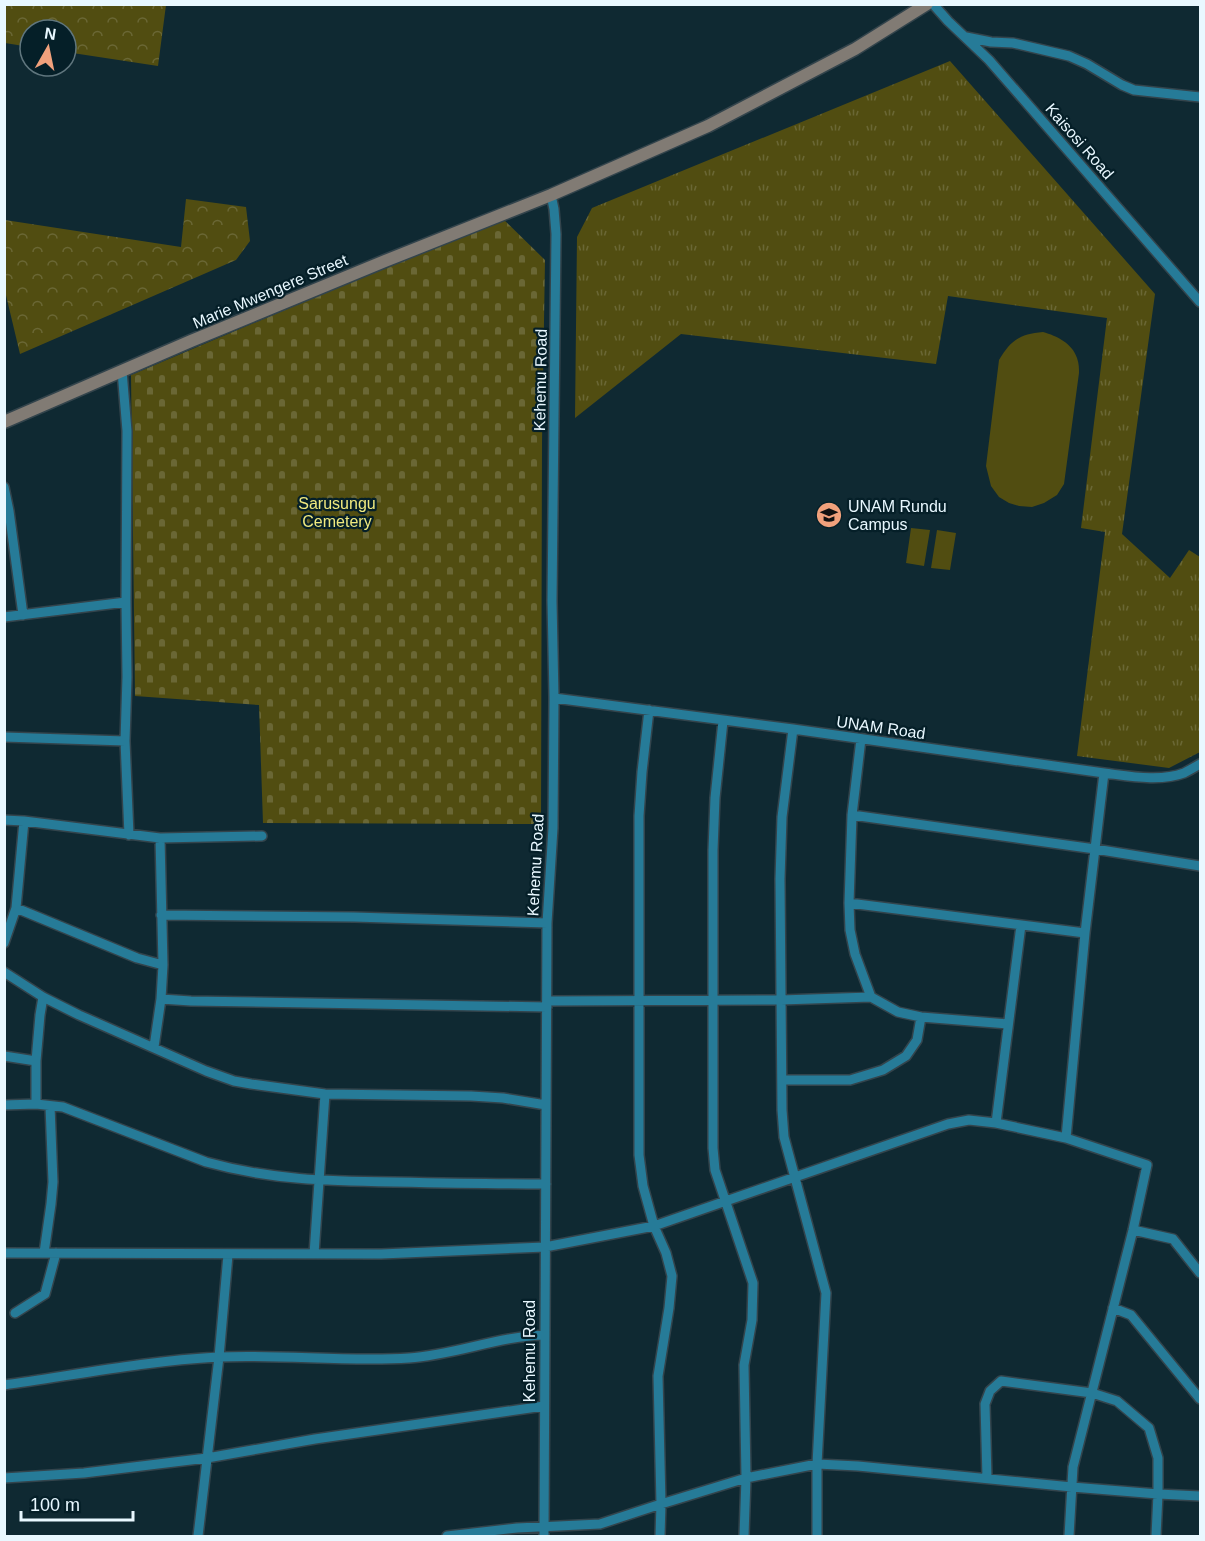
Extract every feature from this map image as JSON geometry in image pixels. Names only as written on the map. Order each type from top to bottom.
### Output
[{"type":"main road","name":"Marie Mwengere Street","points":[[4,422],[385,261],[551,195],[708,126],[855,49],[927,4]]},
{"type":"street","name":"Kaisosi Road","points":[[933,4],[996,68],[1200,301]]},
{"type":"street","points":[[966,37],[1013,43],[1069,56],[1134,90],[1200,96]]},
{"type":"street","name":"Kehemu Road","points":[[544,1532],[548,924],[553,828],[554,698],[552,602],[556,234],[551,195]]},
{"type":"street","points":[[122,371],[127,432],[125,741],[129,835]]},
{"type":"street","points":[[4,487],[23,615]]},
{"type":"street","points":[[4,618],[126,602]]},
{"type":"street","name":"UNAM Road","points":[[554,698],[1141,777],[1167,777],[1184,773],[1200,764]]},
{"type":"street","points":[[649,710],[639,816],[639,1155],[643,1186],[672,1276],[658,1376],[660,1536]]},
{"type":"street","points":[[723,721],[715,798],[713,850],[713,1148],[715,1170],[753,1283],[752,1320],[744,1365],[746,1478],[744,1536]]},
{"type":"street","points":[[793,729],[782,817],[780,879],[782,1080],[784,1137],[826,1293],[817,1464],[817,1536]]},
{"type":"street","points":[[4,736],[125,741]]},
{"type":"street","points":[[861,739],[852,815],[850,930],[855,954],[871,997]]},
{"type":"street","points":[[1066,1138],[1085,933],[1104,773]]},
{"type":"street","points":[[852,815],[1200,866]]},
{"type":"street","points":[[4,820],[160,838],[262,836]]},
{"type":"street","points":[[4,943],[16,908],[24,821]]},
{"type":"street","points":[[154,1047],[163,965],[160,838]]},
{"type":"street","points":[[849,903],[1085,933]]},
{"type":"street","points":[[16,908],[136,958],[163,965]]},
{"type":"street","points":[[161,915],[354,917],[548,924]]},
{"type":"street","points":[[996,1123],[1021,925]]},
{"type":"street","points":[[4,972],[79,1015],[234,1081],[325,1094],[471,1096],[503,1098],[546,1105]]},
{"type":"street","points":[[36,1104],[36,1061],[44,997]]},
{"type":"street","points":[[161,999],[548,1004],[639,1000],[781,1000],[871,997],[898,1012],[921,1017],[1008,1024]]},
{"type":"street","points":[[782,1080],[850,1080],[883,1070],[906,1056],[917,1040],[921,1017]]},
{"type":"street","points":[[4,1056],[36,1061]]},
{"type":"street","points":[[314,1254],[325,1094]]},
{"type":"street","points":[[4,1106],[36,1104],[63,1107],[206,1162],[272,1177],[319,1181],[546,1184]]},
{"type":"street","points":[[44,1253],[53,1182],[50,1106]]},
{"type":"street","points":[[4,1253],[381,1254],[545,1247],[654,1226],[948,1124],[969,1120],[996,1123],[1066,1138],[1147,1165],[1133,1230],[1073,1467],[1069,1536]]},
{"type":"street","points":[[1133,1230],[1173,1239],[1200,1273]]},
{"type":"street","points":[[15,1313],[45,1294],[56,1253]]},
{"type":"street","points":[[198,1536],[219,1357],[228,1255]]},
{"type":"street","points":[[1113,1308],[1131,1315],[1200,1399]]},
{"type":"street","points":[[4,1385],[148,1363],[219,1357],[304,1356],[363,1360],[396,1359],[454,1351],[525,1336],[544,1335]]},
{"type":"street","points":[[987,1478],[985,1404],[990,1391],[1001,1381],[1092,1393],[1117,1401],[1149,1428],[1158,1458],[1156,1536]]},
{"type":"street","points":[[4,1478],[84,1473],[207,1458],[315,1439],[544,1406]]},
{"type":"street","points":[[447,1536],[518,1528],[544,1532],[600,1524],[746,1478],[817,1464],[1200,1496]]},
{"type":"green space","points":[[4,5],[166,5],[158,66],[78,54],[78,18],[18,18],[18,45],[5,43]]},
{"type":"green space","points":[[950,61],[1155,294],[1122,534],[1170,578],[1189,550],[1200,557],[1200,752],[1169,768],[1077,756],[1105,532],[1081,528],[1107,318],[948,296],[936,364],[681,334],[575,418],[577,237],[592,208]]},
{"type":"green space","points":[[186,199],[246,207],[250,241],[236,260],[20,354],[5,291],[5,220],[181,247]]},
{"type":"green space","name":"Sarusungu Cemetery","points":[[502,218],[545,260],[541,824],[263,823],[259,705],[135,696],[131,375]]},
{"type":"green space","points":[[1043,332],[1068,344],[1079,364],[1064,484],[1057,495],[1044,503],[1032,507],[1019,506],[999,497],[991,486],[986,466],[999,360],[1017,339],[1028,334]]},
{"type":"green space","points":[[911,528],[930,530],[924,566],[906,563]]},
{"type":"green space","points":[[937,530],[956,533],[950,570],[931,568]]},
{"type":"place","name":"UNAM Rundu Campus","points":[[829,515]]}]
